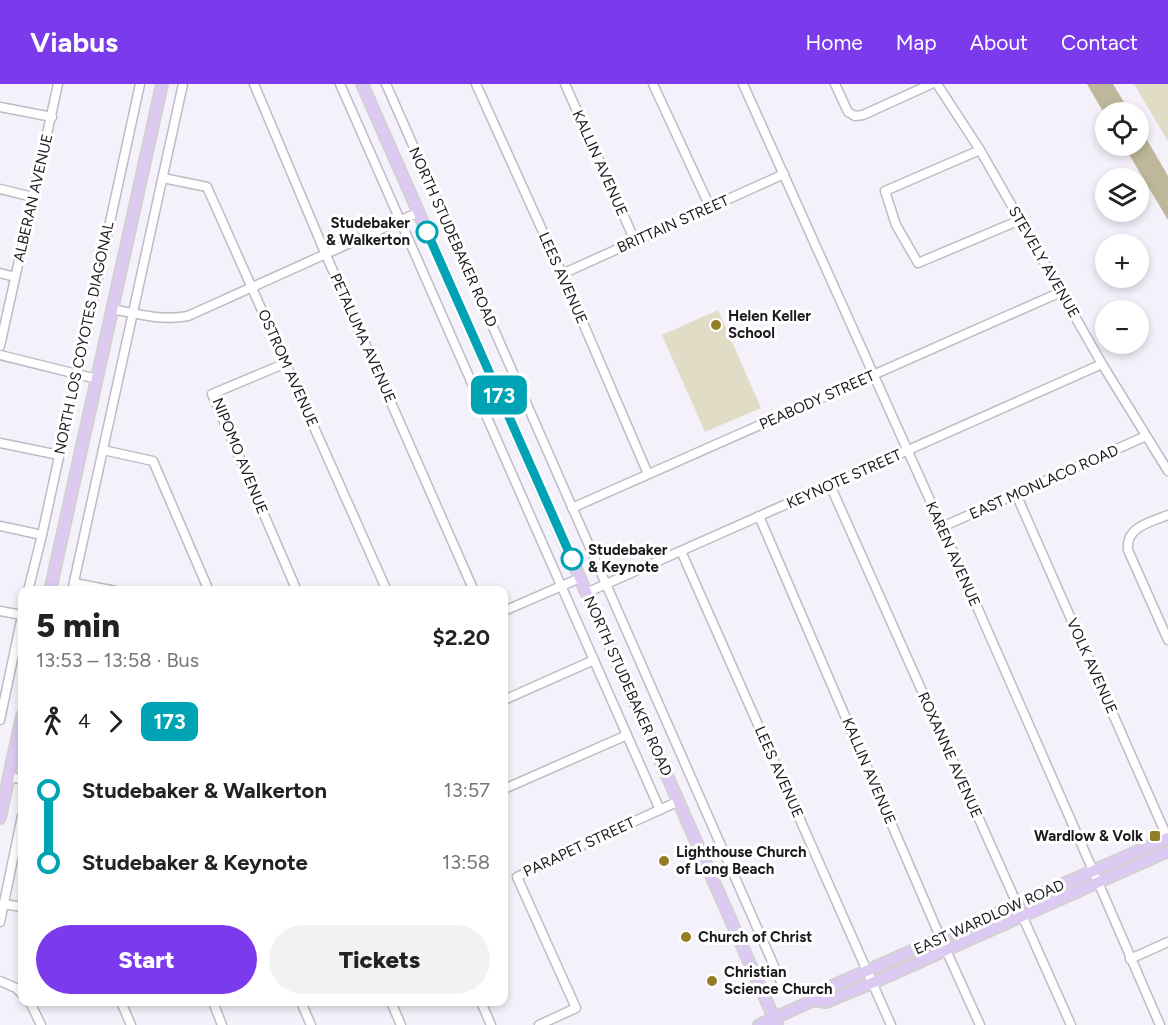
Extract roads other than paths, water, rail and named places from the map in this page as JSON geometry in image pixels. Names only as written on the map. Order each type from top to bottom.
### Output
[{"type":"main road","name":"NORTH LOS COYOTES DIAGONAL","points":[[51,586],[162,84]]},
{"type":"main road","name":"NORTH STUDEBAKER ROAD","points":[[362,84],[776,1022]]},
{"type":"main road","points":[[0,818],[18,734]]},
{"type":"main road","name":"EAST WARDLOW ROAD","points":[[759,1025],[776,1022],[814,1000],[821,991],[1168,838]]},
{"type":"main road","name":"EAST WARDLOW ROAD","points":[[814,1000],[826,1002],[873,983],[1168,851]]},
{"type":"street","name":"ALBERAN AVENUE","points":[[0,346],[58,84]]},
{"type":"street","name":"NORTH LOS COYOTES DIAGONAL","points":[[29,586],[140,84]]},
{"type":"street","points":[[73,586],[183,84]]},
{"type":"street","name":"PETALUMA AVENUE","points":[[254,84],[326,255],[472,586]]},
{"type":"street","name":"NORTH STUDEBAKER ROAD","points":[[340,84],[660,810]]},
{"type":"street","name":"NORTH STUDEBAKER ROAD","points":[[386,84],[781,982]]},
{"type":"street","name":"LEES AVENUE","points":[[476,84],[648,474]]},
{"type":"street","name":"KALLIN AVENUE","points":[[566,84],[635,241]]},
{"type":"street","points":[[653,84],[710,207]]},
{"type":"street","name":"KAREN AVENUE","points":[[743,84],[942,527],[1160,1025]]},
{"type":"street","points":[[835,84],[848,112],[855,116],[863,116],[931,84]]},
{"type":"street","name":"STEVELY AVENUE","points":[[937,84],[980,150],[1102,364],[1168,471]]},
{"type":"street","points":[[0,107],[52,117]]},
{"type":"street","points":[[980,150],[885,191],[896,225],[918,263],[1020,220]]},
{"type":"street","name":"BRITTAIN STREET","points":[[561,274],[784,174]]},
{"type":"street","name":"OSTROM AVENUE","points":[[163,178],[207,187],[385,586]]},
{"type":"street","points":[[0,189],[33,197]]},
{"type":"street","points":[[112,309],[161,318],[174,319],[188,316],[419,212]]},
{"type":"street","points":[[0,273],[15,277]]},
{"type":"street","name":"PEABODY STREET","points":[[573,508],[1061,292]]},
{"type":"street","points":[[0,355],[97,379]]},
{"type":"street","name":"NIPOMO AVENUE","points":[[286,363],[212,394],[295,586]]},
{"type":"street","name":"KEYNOTE STREET","points":[[586,593],[1102,364]]},
{"type":"street","name":"EAST MONLACO ROAD","points":[[942,527],[1146,436]]},
{"type":"street","points":[[0,443],[59,455]]},
{"type":"street","points":[[103,450],[153,461],[207,586]]},
{"type":"street","name":"ROXANNE AVENUE","points":[[830,485],[1071,1025]]},
{"type":"street","name":"VOLK AVENUE","points":[[1016,494],[1168,838]]},
{"type":"street","points":[[1168,515],[1139,527],[1128,538],[1127,543],[1128,550],[1168,640]]},
{"type":"street","name":"KALLIN AVENUE","points":[[759,516],[980,1025]]},
{"type":"street","points":[[0,526],[42,535]]},
{"type":"street","name":"LEES AVENUE","points":[[681,551],[891,1025]]},
{"type":"street","points":[[508,609],[580,578]]},
{"type":"street","points":[[0,611],[18,614]]},
{"type":"street","points":[[0,720],[18,634]]},
{"type":"street","points":[[508,698],[594,660]]},
{"type":"street","points":[[508,787],[627,735]]},
{"type":"street","points":[[9,776],[18,779]]},
{"type":"street","name":"PARAPET STREET","points":[[539,1025],[576,1008],[517,877],[679,801]]},
{"type":"street","points":[[0,922],[18,836]]},
{"type":"street","points":[[4,904],[18,906]]},
{"type":"street","points":[[1130,959],[1168,942]]},
{"type":"street","points":[[0,981],[18,990]]},
{"type":"street","points":[[32,1006],[41,1025]]},
{"type":"street","points":[[123,1006],[131,1025]]},
{"type":"street","points":[[215,1006],[222,1025]]},
{"type":"street","points":[[303,1006],[311,1025]]},
{"type":"street","points":[[393,1006],[401,1025]]},
{"type":"street","points":[[483,1006],[491,1025]]},
{"type":"place","name":"Studebaker & Walkerton","points":[[427,232]]},
{"type":"place","name":"Helen Keller School","points":[[716,325]]},
{"type":"place","name":"Studebaker & Keynote","points":[[572,559]]},
{"type":"place","name":"Wardlow & Volk","points":[[1155,836]]},
{"type":"place","name":"Lighthouse Church of Long Beach","points":[[664,861]]},
{"type":"place","name":"Church of Christ","points":[[686,937]]},
{"type":"place","name":"Christian Science Church","points":[[712,981]]}]
